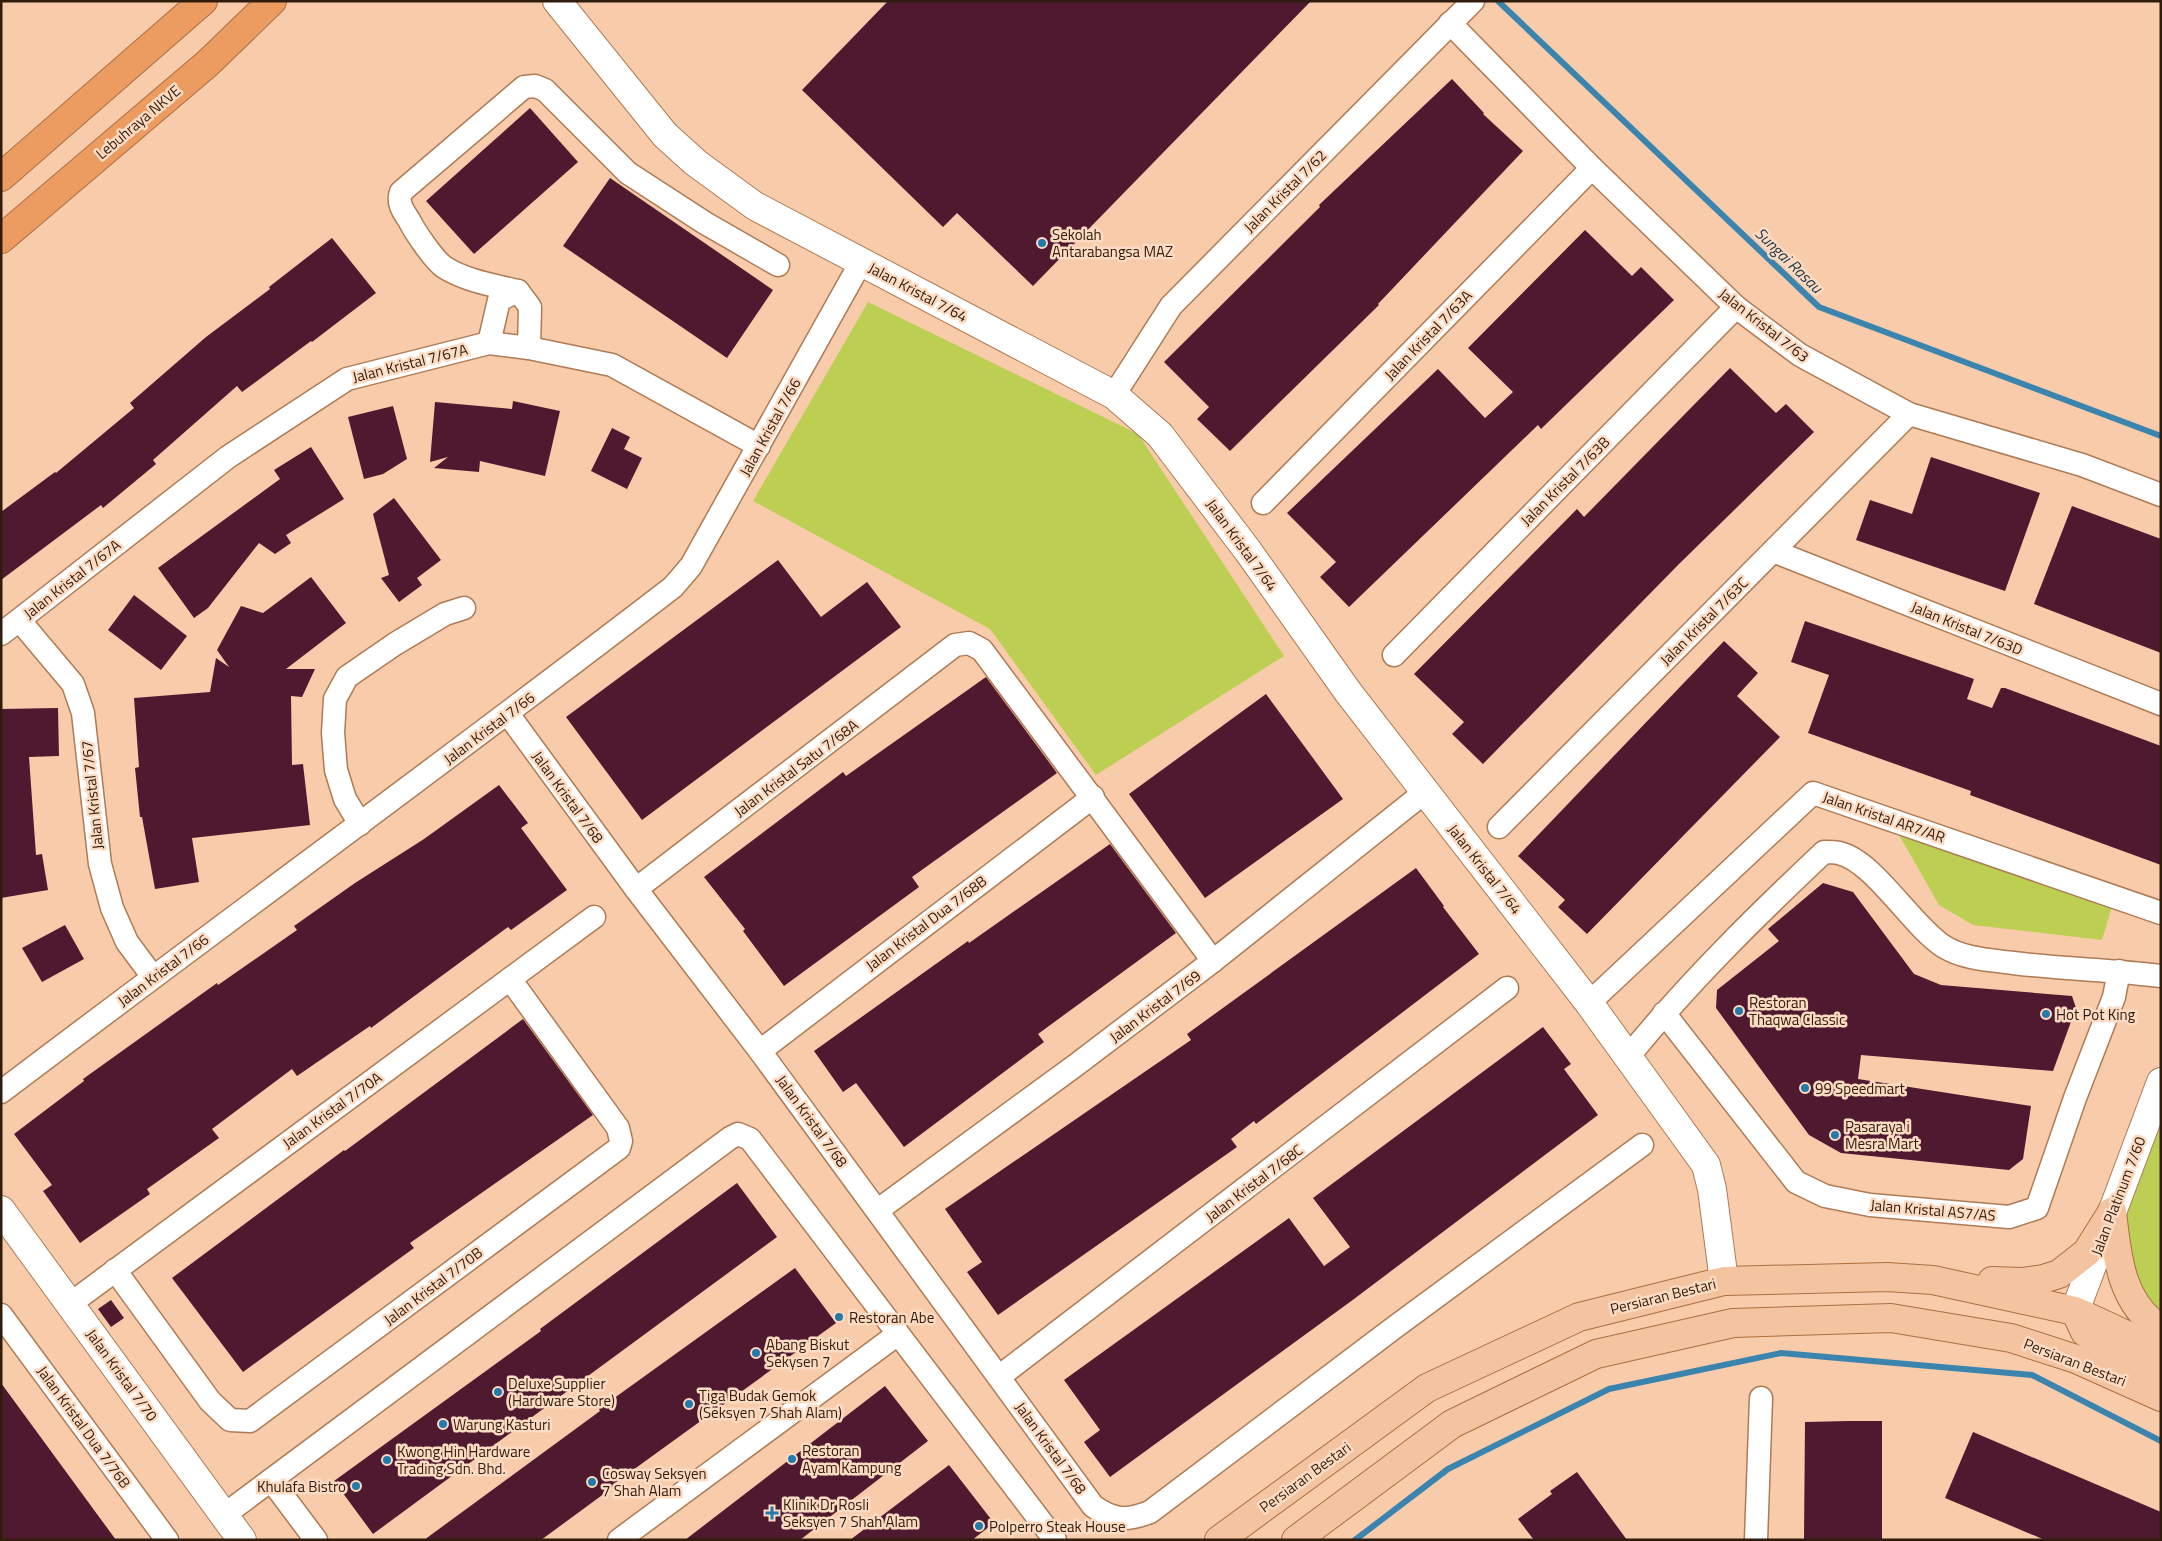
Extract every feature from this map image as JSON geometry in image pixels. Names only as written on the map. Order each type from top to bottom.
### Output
[{"type":"highway","points":[[1,177],[203,1]]},
{"type":"highway","name":"Lebuhraya NKVE","points":[[1,240],[208,63],[272,1]]},
{"type":"main road","points":[[1933,1280],[2022,1282],[2043,1279],[2059,1274],[2087,1252],[2112,1212]]},
{"type":"main road","points":[[2112,1212],[2120,1272],[2132,1301],[2161,1329]]},
{"type":"main road","name":"Persiaran Bestari","points":[[1219,1540],[1427,1388],[1579,1317],[1724,1281],[1887,1277],[1933,1280],[2075,1311],[2161,1351]]},
{"type":"main road","points":[[2075,1311],[2084,1332],[2109,1350],[2161,1373]]},
{"type":"main road","name":"Persiaran Bestari","points":[[1296,1540],[1452,1424],[1596,1354],[1734,1323],[1891,1318],[2011,1338],[2076,1359],[2161,1398]]},
{"type":"street","name":"Jalan Kristal 7/64","points":[[556,1],[665,135],[696,163],[755,206],[1114,394],[1160,435],[1248,551],[1348,692],[1589,1003],[1706,1165],[1712,1188],[1724,1281]]},
{"type":"street","name":"Jalan Kristal 7/62","points":[[1114,394],[1171,306],[1450,23],[1471,4]]},
{"type":"street","name":"Jalan Kristal 7/63","points":[[1450,23],[1592,168],[1736,307],[1800,355],[1909,414],[2082,464],[2161,495]]},
{"type":"street","points":[[529,348],[530,307],[518,291],[471,280],[443,266],[415,231],[400,205],[399,198],[400,192],[524,87],[535,86],[545,90],[628,173],[704,223],[778,265]]},
{"type":"street","name":"Jalan Kristal 7/63A","points":[[1263,503],[1592,168]]},
{"type":"street","name":"Jalan Kristal 7/66","points":[[1,1092],[508,714],[673,587],[692,566],[861,262]]},
{"type":"street","points":[[489,343],[499,300],[518,291]]},
{"type":"street","name":"Jalan Kristal 7/63B","points":[[1394,655],[1736,307]]},
{"type":"street","name":"Jalan Kristal 7/67A","points":[[1,634],[228,457],[347,379],[489,343],[529,348],[612,366],[759,446]]},
{"type":"street","name":"Jalan Kristal 7/63C","points":[[1499,827],[1909,414]]},
{"type":"street","name":"Jalan Kristal 7/63D","points":[[1773,551],[2161,704]]},
{"type":"street","points":[[360,824],[345,799],[336,770],[333,733],[336,699],[348,677],[395,644],[444,614],[464,608]]},
{"type":"street","name":"Jalan Kristal 7/67","points":[[20,621],[73,684],[83,713],[100,864],[112,908],[127,942],[153,977]]},
{"type":"street","name":"Jalan Kristal Satu 7/68A","points":[[636,889],[955,645],[969,643],[982,650],[1093,797]]},
{"type":"street","name":"Jalan Kristal 7/68","points":[[508,714],[636,889],[878,1210],[1093,1506],[1105,1515],[1120,1519],[1136,1518],[1150,1512],[1395,1327],[1642,1145]]},
{"type":"street","name":"Jalan Kristal 7/69","points":[[878,1210],[1076,1065],[1213,961],[1425,792]]},
{"type":"street","name":"Jalan Kristal AR7/AR","points":[[1589,1003],[1813,793],[2161,913]]},
{"type":"street","points":[[1093,797],[1213,961]]},
{"type":"street","name":"Jalan Kristal Dua 7/68B","points":[[760,1051],[1093,797]]},
{"type":"street","points":[[1628,1057],[1664,1012],[1751,920],[1824,852],[1839,853],[1856,860],[1921,926],[1944,946],[1964,954],[1985,960],[2042,967],[2119,971],[2161,976]]},
{"type":"street","name":"Jalan Kristal 7/70A","points":[[70,1304],[594,917]]},
{"type":"street","name":"Jalan Kristal AS7/AS","points":[[1664,1012],[1796,1182],[1825,1196],[1870,1205],[2009,1216],[2037,1208],[2075,1098],[2114,997],[2119,971]]},
{"type":"street","name":"Jalan Kristal 7/70B","points":[[115,1270],[210,1401],[230,1420],[250,1421],[619,1148],[621,1141],[618,1128],[510,979]]},
{"type":"street","name":"Jalan Kristal 7/68C","points":[[1000,1376],[1507,988]]},
{"type":"street","name":"Jalan Platinum 7/60","points":[[2075,1311],[2161,1082]]},
{"type":"street","points":[[224,1515],[730,1138],[738,1134],[750,1139],[1050,1538]]},
{"type":"street","name":"Jalan Kristal 7/70","points":[[1,1210],[242,1540]]},
{"type":"street","name":"Jalan Kristal Dua 7/76B","points":[[1,1315],[167,1540]]},
{"type":"street","points":[[619,1540],[898,1334]]},
{"type":"street","points":[[1756,1540],[1761,1398]]},
{"type":"street","points":[[272,1480],[316,1540]]},
{"type":"green space","points":[[868,302],[1138,434],[1284,656],[1096,775],[990,629],[753,501]]},
{"type":"green space","points":[[1898,833],[2113,903],[2102,940],[1973,925],[1939,905]]},
{"type":"green space","points":[[2161,1125],[2161,1311],[2135,1288],[2125,1231],[2126,1214]]},
{"type":"building","points":[[888,1],[1311,1],[1033,286],[957,213],[943,227],[802,90]]},
{"type":"building","points":[[1452,79],[1483,114],[1523,151],[1379,305],[1230,451],[1197,419],[1209,407],[1164,362],[1320,207],[1319,205]]},
{"type":"building","points":[[530,108],[578,162],[474,254],[426,201]]},
{"type":"building","points":[[610,178],[773,290],[727,358],[563,246]]},
{"type":"building","points":[[1585,230],[1632,276],[1641,267],[1674,300],[1541,429],[1538,425],[1349,607],[1320,577],[1336,562],[1287,513],[1438,369],[1485,418],[1513,392],[1468,348]]},
{"type":"building","points":[[332,238],[376,293],[242,392],[237,386],[153,460],[156,464],[103,508],[101,505],[1,580],[1,512],[56,473],[134,408],[130,403],[206,337],[270,289],[269,287]]},
{"type":"building","points":[[1730,368],[1776,413],[1786,404],[1814,432],[1678,565],[1483,764],[1452,734],[1464,722],[1414,674],[1577,509],[1584,517]]},
{"type":"building","points":[[513,401],[560,411],[545,476],[480,461],[479,472],[434,468],[448,457],[430,462],[435,402],[512,409]]},
{"type":"building","points":[[393,406],[407,459],[383,474],[364,479],[348,417]]},
{"type":"building","points":[[612,428],[630,437],[624,449],[642,458],[627,489],[591,471]]},
{"type":"building","points":[[311,447],[344,499],[286,535],[291,543],[275,554],[259,543],[208,608],[194,618],[158,568],[280,479],[274,470]]},
{"type":"building","points":[[1931,457],[2040,493],[2005,591],[1856,540],[1870,500],[1912,514]]},
{"type":"building","points":[[394,498],[441,560],[417,578],[422,585],[399,602],[381,578],[389,575],[373,514]]},
{"type":"building","points":[[2072,506],[2161,539],[2161,653],[2034,604]]},
{"type":"building","points":[[778,560],[821,617],[867,582],[901,627],[642,820],[566,717]]},
{"type":"building","points":[[311,577],[346,623],[286,669],[315,669],[302,697],[291,696],[292,765],[303,764],[310,825],[192,838],[199,882],[155,889],[142,817],[140,817],[135,768],[139,767],[134,698],[210,692],[216,658],[229,667],[217,650],[241,606],[263,613]]},
{"type":"building","points":[[134,595],[187,636],[161,670],[108,630]]},
{"type":"building","points":[[1805,621],[1974,679],[1967,699],[1992,708],[2001,688],[2005,688],[2161,746],[2161,865],[1970,795],[1971,791],[1808,733],[1829,675],[1791,662]]},
{"type":"building","points":[[1724,641],[1758,673],[1737,696],[1780,737],[1587,934],[1558,907],[1565,900],[1518,856]]},
{"type":"building","points":[[986,677],[1057,773],[912,877],[919,887],[784,986],[743,931],[745,929],[704,877],[843,772],[846,776]]},
{"type":"building","points":[[1266,694],[1343,799],[1205,898],[1129,794]]},
{"type":"building","points":[[58,708],[59,756],[29,757],[36,855],[42,854],[48,890],[1,898],[1,709]]},
{"type":"building","points":[[499,785],[528,823],[521,828],[567,890],[511,930],[508,927],[371,1028],[370,1026],[297,1076],[292,1069],[212,1129],[219,1138],[147,1189],[150,1194],[80,1243],[43,1191],[52,1185],[14,1134],[84,1081],[83,1079],[217,983],[218,985],[297,930],[294,926],[355,883],[424,839]]},
{"type":"building","points":[[1110,844],[1176,933],[1038,1034],[1044,1042],[904,1147],[856,1083],[843,1092],[814,1051],[968,941],[969,943]]},
{"type":"building","points":[[1416,868],[1479,954],[1256,1124],[1254,1121],[1231,1139],[1237,1147],[998,1315],[967,1272],[982,1262],[945,1209],[1191,1040],[1187,1034]]},
{"type":"building","points":[[1823,883],[1853,892],[1914,974],[1941,985],[2072,996],[2076,1008],[2053,1071],[1861,1055],[1858,1079],[2031,1106],[2023,1159],[2009,1170],[1841,1153],[1809,1135],[1716,1008],[1717,990],[1779,941],[1768,929]]},
{"type":"building","points":[[65,925],[84,959],[42,982],[22,948]]},
{"type":"building","points":[[523,1019],[593,1115],[410,1243],[414,1248],[243,1372],[172,1278]]},
{"type":"building","points":[[1543,1027],[1571,1064],[1564,1069],[1598,1115],[1354,1299],[1110,1477],[1084,1442],[1100,1430],[1064,1380],[1289,1218],[1324,1266],[1350,1247],[1313,1198]]},
{"type":"building","points":[[737,1183],[777,1237],[373,1534],[334,1481],[541,1331],[540,1329]]},
{"type":"building","points":[[795,1268],[836,1323],[615,1483],[616,1485],[541,1540],[424,1540],[600,1411],[599,1409]]},
{"type":"building","points":[[111,1300],[124,1318],[111,1327],[98,1309]]},
{"type":"building","points":[[1,1383],[116,1540],[1,1540]]},
{"type":"building","points":[[885,1386],[928,1441],[800,1540],[685,1540]]},
{"type":"building","points":[[1882,1421],[1882,1540],[1804,1540],[1805,1422]]},
{"type":"building","points":[[1973,1432],[2161,1512],[2161,1540],[2045,1540],[1945,1498]]},
{"type":"building","points":[[949,1465],[994,1523],[972,1540],[850,1540]]},
{"type":"building","points":[[1577,1472],[1627,1540],[1534,1540],[1518,1519],[1552,1494],[1550,1491]]},
{"type":"waterway","name":"Sungai Rasau","points":[[1498,1],[1819,307],[2161,436]]},
{"type":"waterway","points":[[1355,1540],[1448,1469],[1609,1389],[1781,1353],[2032,1375],[2161,1441]]},
{"type":"place","name":"Sekolah Antarabangsa MAZ","points":[[1042,243]]},
{"type":"place","name":"Restoran Thaqwa Classic","points":[[1739,1011]]},
{"type":"place","name":"Hot Pot King","points":[[2046,1014]]},
{"type":"place","name":"99 Speedmart","points":[[1805,1088]]},
{"type":"place","name":"Pasaraya i Mesra Mart","points":[[1835,1135]]},
{"type":"place","name":"Restoran Abe","points":[[839,1317]]},
{"type":"place","name":"Abang Biskut Sekysen 7","points":[[756,1353]]},
{"type":"place","name":"Deluxe Supplier (Hardware Store)","points":[[498,1392]]},
{"type":"place","name":"Tiga Budak Gemok (Seksyen 7 Shah Alam)","points":[[689,1404]]},
{"type":"place","name":"Warung Kasturi","points":[[443,1424]]},
{"type":"place","name":"Restoran Ayam Kampung","points":[[792,1459]]},
{"type":"place","name":"Kwong Hin Hardware Trading Sdn. Bhd.","points":[[387,1460]]},
{"type":"place","name":"Cosway Seksyen 7 Shah Alam","points":[[592,1482]]},
{"type":"place","name":"Khulafa Bistro","points":[[356,1486]]},
{"type":"place","name":"Klinik Dr Rosli Seksyen 7 Shah Alam","points":[[772,1513]]},
{"type":"place","name":"Polperro Steak House","points":[[979,1526]]}]
